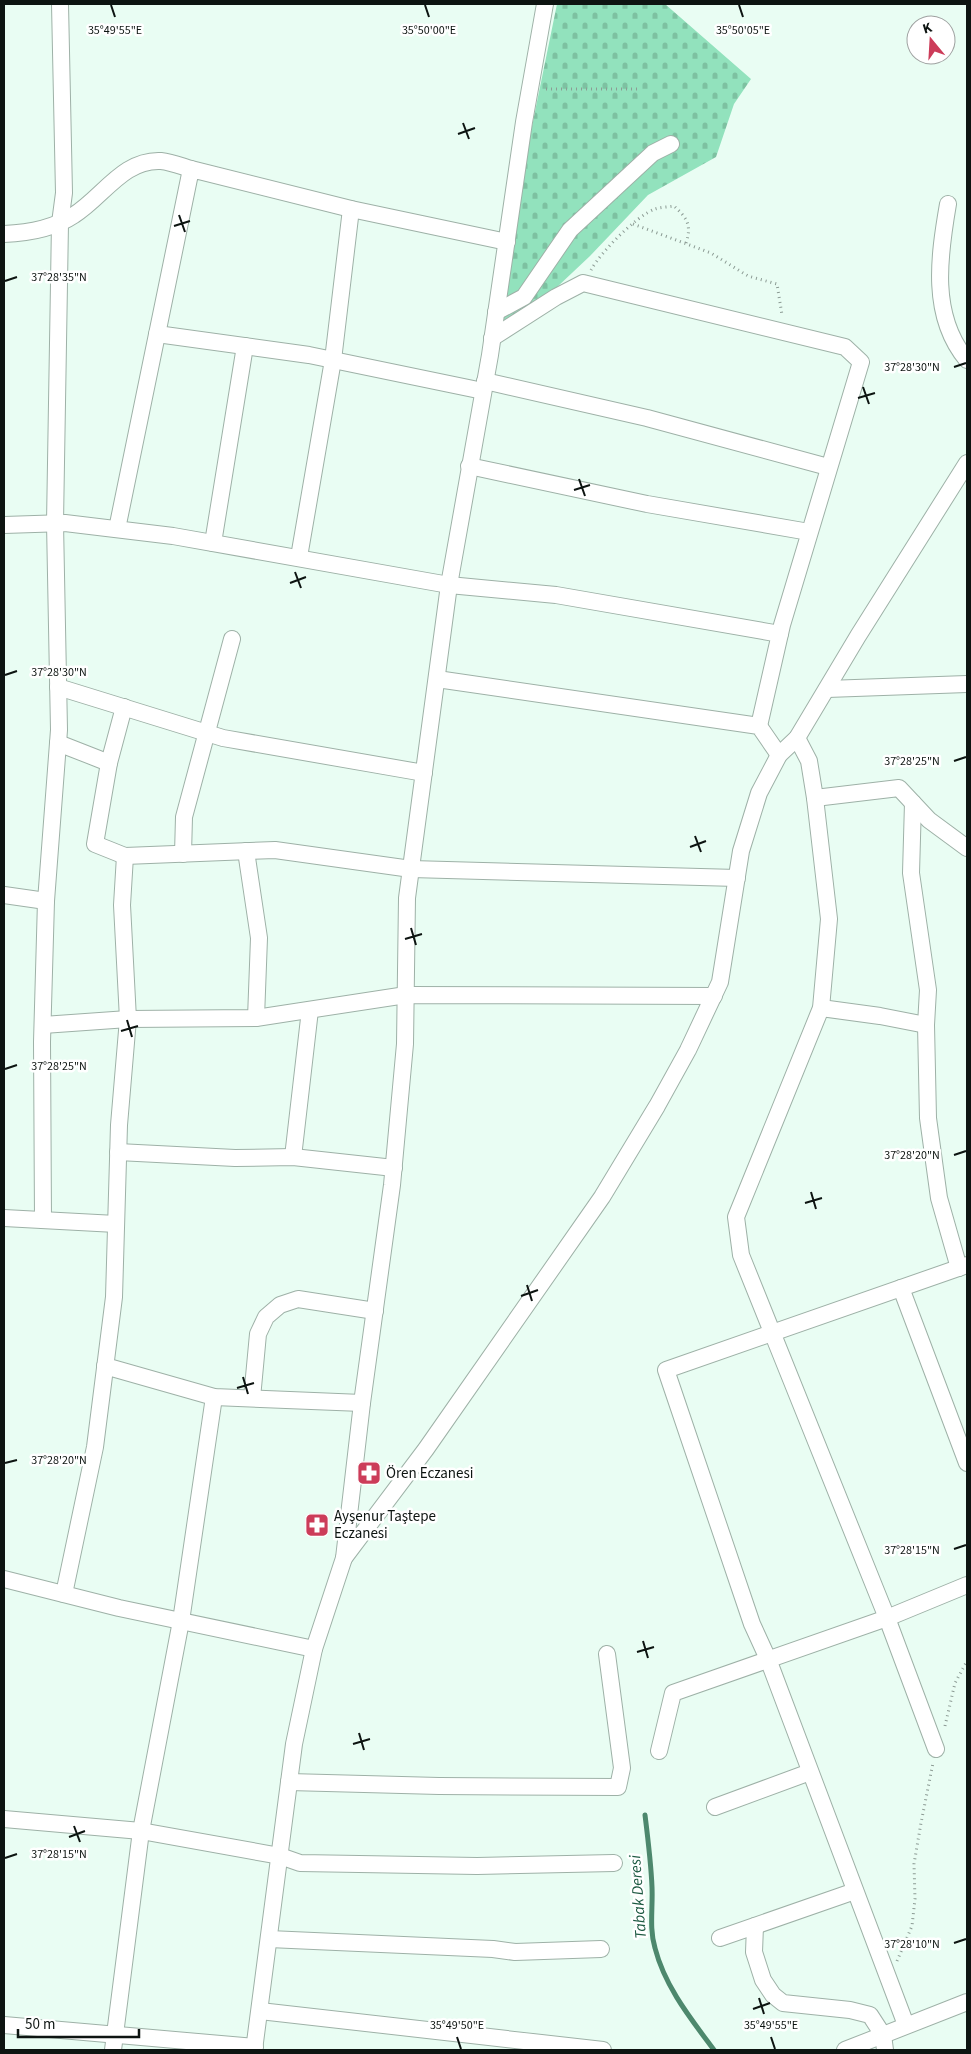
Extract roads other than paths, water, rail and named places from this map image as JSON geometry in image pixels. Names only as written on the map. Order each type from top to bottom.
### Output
[{"type":"street","points":[[43,1220],[43,1024],[46,901],[58,744],[55,523],[60,223],[64,193],[60,4]]},
{"type":"street","points":[[4,2024],[114,2042],[255,2049],[294,1744],[314,1649],[344,1558],[362,1403],[394,1168],[406,1044],[407,898],[449,585],[492,338],[545,4]]},
{"type":"street","points":[[496,312],[524,297],[570,230],[653,153],[671,144]]},
{"type":"street","points":[[4,234],[29,232],[60,223],[86,206],[122,174],[138,165],[163,161],[351,209],[506,242]]},
{"type":"street","points":[[117,529],[191,169]]},
{"type":"street","points":[[948,204],[940,250],[941,298],[947,328],[967,360]]},
{"type":"street","points":[[299,557],[333,360],[351,209]]},
{"type":"street","points":[[492,338],[556,297],[583,283],[845,347],[861,362],[828,467],[780,634],[759,726]]},
{"type":"street","points":[[157,334],[333,360],[484,386],[647,418],[828,467]]},
{"type":"street","points":[[213,543],[245,346]]},
{"type":"street","points":[[344,1558],[426,1449],[602,1196],[657,1106],[720,982],[741,851],[759,793],[779,755],[797,738],[858,636],[962,484],[967,463]]},
{"type":"street","points":[[469,466],[647,504],[809,532]]},
{"type":"street","points":[[4,525],[55,523],[117,529],[299,557],[449,585],[556,595],[780,634]]},
{"type":"street","points":[[183,854],[184,817],[232,639]]},
{"type":"street","points":[[437,679],[759,726],[779,755]]},
{"type":"street","points":[[827,689],[967,684]]},
{"type":"street","points":[[58,687],[224,738],[424,773]]},
{"type":"street","points":[[124,707],[109,763],[95,844],[125,856],[275,850],[411,869],[737,878]]},
{"type":"street","points":[[797,738],[809,761],[816,798],[830,919],[821,1008],[736,1217],[741,1255],[887,1618],[936,1749]]},
{"type":"street","points":[[58,744],[109,763]]},
{"type":"street","points":[[816,798],[899,788],[929,820],[967,848]]},
{"type":"street","points":[[906,2025],[768,1659],[752,1624],[666,1370],[963,1267],[939,1198],[928,1118],[926,1025],[928,990],[911,874],[913,803]]},
{"type":"street","points":[[246,852],[259,938],[256,1018]]},
{"type":"street","points":[[64,1594],[95,1447],[114,1297],[118,1152],[128,1019],[122,905],[125,856]]},
{"type":"street","points":[[4,896],[46,901]]},
{"type":"street","points":[[43,1024],[128,1019],[256,1018],[406,995],[714,996]]},
{"type":"street","points":[[821,1008],[880,1016],[926,1025]]},
{"type":"street","points":[[293,1157],[310,1010]]},
{"type":"street","points":[[118,1152],[235,1158],[293,1157],[394,1168]]},
{"type":"street","points":[[4,1218],[116,1224]]},
{"type":"street","points":[[901,1288],[967,1463]]},
{"type":"street","points":[[252,1398],[258,1334],[266,1318],[280,1305],[298,1299],[375,1311]]},
{"type":"street","points":[[105,1366],[214,1396],[362,1403]]},
{"type":"street","points":[[114,2042],[140,1831],[181,1621],[214,1396]]},
{"type":"street","points":[[4,1579],[181,1621],[314,1649]]},
{"type":"street","points":[[659,1751],[673,1693],[887,1618],[967,1585]]},
{"type":"street","points":[[289,1782],[439,1786],[618,1787],[622,1768],[607,1654]]},
{"type":"street","points":[[714,1807],[810,1772]]},
{"type":"street","points":[[4,1819],[140,1831],[280,1856],[300,1863],[476,1866],[614,1863]]},
{"type":"street","points":[[720,1938],[855,1891]]},
{"type":"street","points":[[755,1926],[754,1952],[763,1980],[773,1995],[783,2003],[850,2010],[870,2015],[884,2042]]},
{"type":"street","points":[[269,1939],[493,1949],[515,1952],[601,1949]]},
{"type":"street","points":[[845,2050],[884,2042],[906,2025],[967,2002]]},
{"type":"street","points":[[260,2011],[603,2050]]},
{"type":"waterway","name":"Tabak Deresi","points":[[645,1815],[651,1869],[653,1940],[659,1962],[672,1989],[714,2050]]},
{"type":"place","name":"Ören Eczanesi","points":[[369,1473]]},
{"type":"place","name":"Ayşenur Taştepe Eczanesi","points":[[317,1525]]}]
